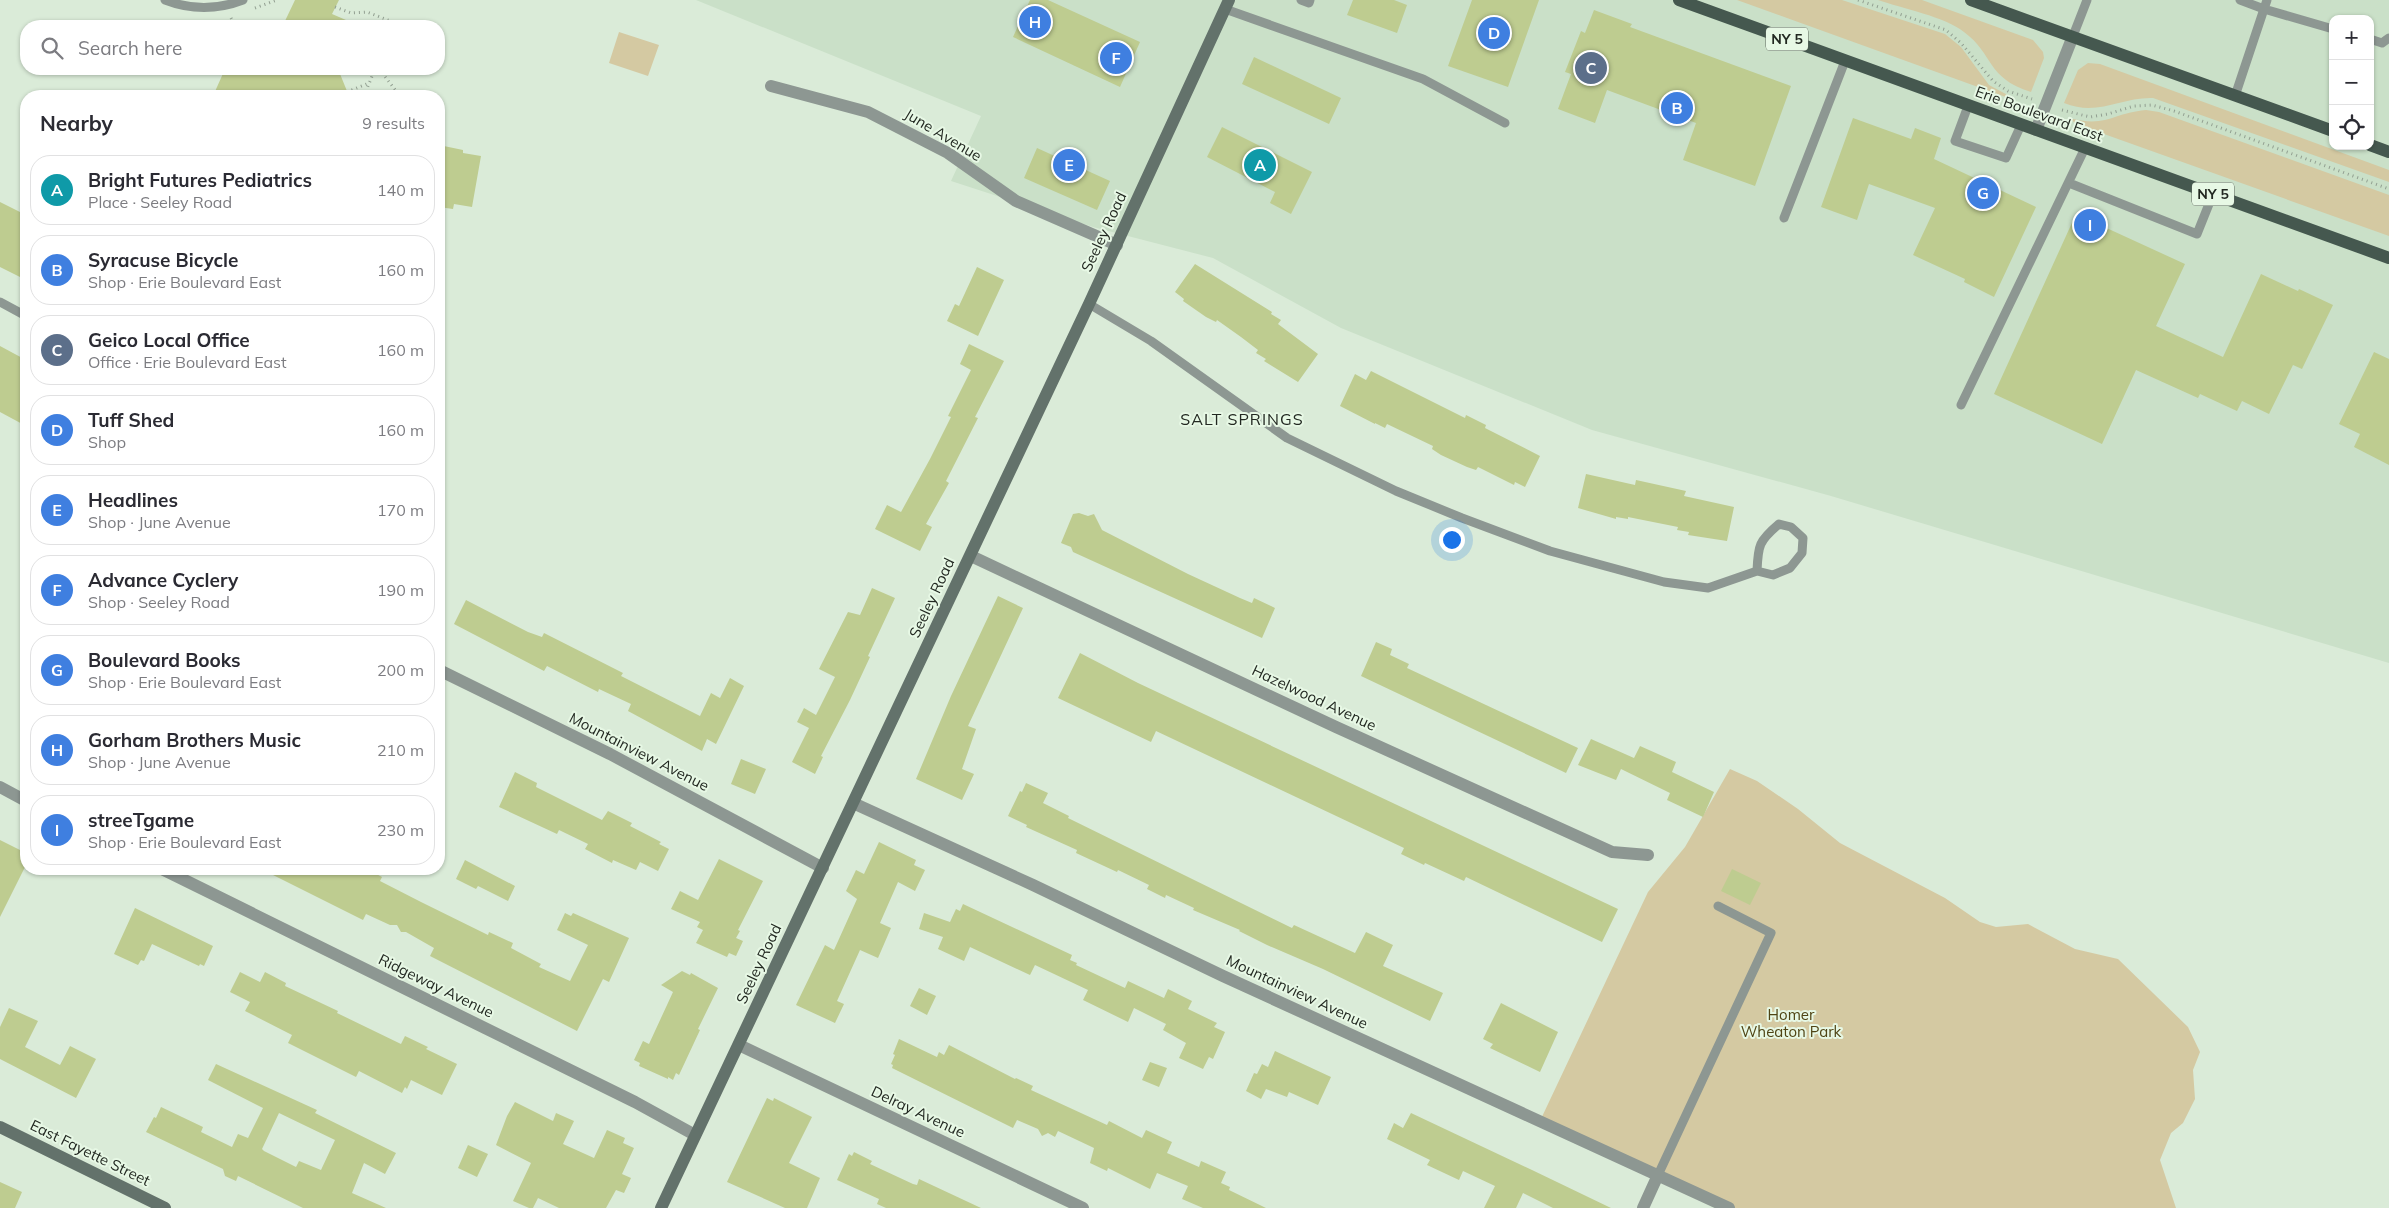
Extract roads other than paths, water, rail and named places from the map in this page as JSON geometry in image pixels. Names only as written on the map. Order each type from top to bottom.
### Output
[{"type":"main road","name":"Erie Boulevard East","points":[[1679,0],[2389,258]]},
{"type":"main road","points":[[1971,0],[2329,130]]},
{"type":"main road","points":[[2374,146],[2389,152]]},
{"type":"street","name":"Seeley Road","points":[[661,1208],[971,556],[1227,5]]},
{"type":"street","points":[[2036,130],[2073,36]]},
{"type":"street","name":"June Avenue","points":[[771,86],[868,112],[948,153],[1016,201],[1117,245]]},
{"type":"street","name":"Hazelwood Avenue","points":[[971,556],[1345,731],[1612,852],[1648,854]]},
{"type":"street","name":"Mountainview Avenue","points":[[445,673],[610,754],[822,868]]},
{"type":"street","points":[[0,787],[20,798]]},
{"type":"street","name":"Mountainview Avenue","points":[[853,803],[1034,885],[1223,976],[1729,1208]]},
{"type":"street","name":"Ridgeway Avenue","points":[[174,875],[635,1102],[695,1135]]},
{"type":"street","name":"Delray Avenue","points":[[739,1045],[1082,1208]]},
{"type":"street","name":"East Fayette Street","points":[[0,1127],[165,1208]]},
{"type":"street","points":[[1643,1208],[1658,1175]]},
{"type":"lane","points":[[165,0],[184,6],[210,8],[243,0]]},
{"type":"lane","points":[[1301,0],[1309,3],[1310,0]]},
{"type":"lane","points":[[2073,36],[2087,0]]},
{"type":"lane","points":[[2240,0],[2266,4],[2329,28]]},
{"type":"lane","points":[[2234,96],[2266,4]]},
{"type":"lane","points":[[1227,5],[1423,79],[1505,123]]},
{"type":"lane","points":[[2374,40],[2382,43],[2389,38]]},
{"type":"lane","points":[[1784,218],[1845,61]]},
{"type":"lane","points":[[1968,106],[1954,141],[2006,158],[2021,124]]},
{"type":"lane","points":[[1961,405],[2085,148]]},
{"type":"lane","points":[[2069,183],[2197,234],[2213,194]]},
{"type":"lane","points":[[0,302],[20,313]]},
{"type":"lane","points":[[1089,304],[1151,341],[1287,438],[1396,491],[1462,518],[1550,551],[1664,582],[1708,588],[1757,571],[1772,575],[1790,568],[1802,553],[1803,538],[1791,527],[1779,524],[1763,537],[1758,548],[1757,571]]},
{"type":"lane","points":[[1658,1175],[1771,932],[1718,906]]},
{"type":"place","name":"Gorham Brothers Music","points":[[1035,22]]},
{"type":"place","name":"Tuff Shed","points":[[1494,33]]},
{"type":"place","name":"Advance Cyclery","points":[[1116,58]]},
{"type":"place","name":"Geico Local Office","points":[[1591,68]]},
{"type":"place","name":"Syracuse Bicycle","points":[[1677,108]]},
{"type":"place","name":"Headlines","points":[[1069,165]]},
{"type":"place","name":"Bright Futures Pediatrics","points":[[1260,165]]},
{"type":"place","name":"Boulevard Books","points":[[1983,193]]},
{"type":"place","name":"streeTgame","points":[[2090,225]]},
{"type":"district","name":"SALT SPRINGS","points":[[1242,419]]},
{"type":"park label","name":"Homer Wheaton Park","points":[[1791,1024]]}]
